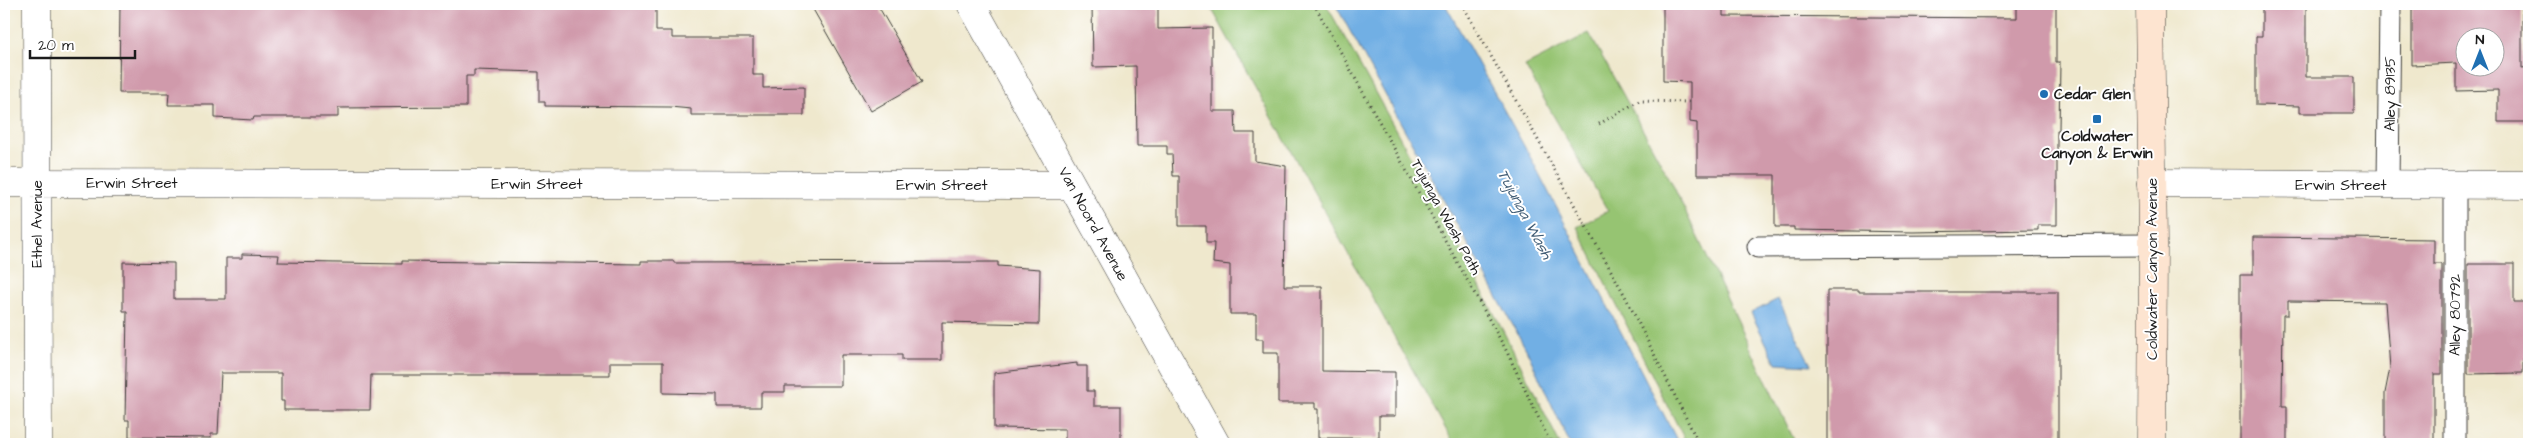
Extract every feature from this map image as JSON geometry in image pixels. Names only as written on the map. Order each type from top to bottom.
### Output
[{"type":"main road","name":"Coldwater Canyon Avenue","points":[[2150,4],[2153,245],[2152,444]]},
{"type":"street","name":"Ethel Avenue","points":[[37,4],[38,444]]},
{"type":"street","name":"Van Noord Avenue","points":[[971,4],[1070,185],[1216,444]]},
{"type":"street","name":"Erwin Street","points":[[4,183],[1070,185]]},
{"type":"street","name":"Erwin Street","points":[[2152,183],[2529,185]]},
{"type":"lane","name":"Alley 89135","points":[[2388,185],[2390,4]]},
{"type":"lane","name":"Alley 80792","points":[[2455,185],[2455,444]]},
{"type":"lane","points":[[1758,247],[2153,245]]},
{"type":"path","name":"Tujunga Wash Path","points":[[1314,4],[1506,350],[1551,444]]},
{"type":"path","points":[[1462,4],[1624,294],[1699,444]]},
{"type":"path","points":[[1599,124],[1639,101],[1690,102]]},
{"type":"green space","points":[[1209,4],[1326,4],[1446,222],[1560,444],[1454,444]]},
{"type":"green space","points":[[1589,33],[1670,179],[1796,444],[1687,444],[1577,227],[1608,211],[1525,66]]},
{"type":"water","name":"Tujunga Wash","points":[[1335,4],[1445,4],[1533,162],[1679,444],[1570,444],[1526,349]]},
{"type":"water","points":[[1778,299],[1811,365],[1776,363],[1751,313]]},
{"type":"building","points":[[120,4],[656,4],[656,31],[672,31],[672,38],[753,38],[753,75],[763,75],[763,88],[804,87],[804,115],[691,115],[691,109],[670,107],[545,106],[545,102],[539,102],[539,72],[474,70],[474,76],[466,76],[466,107],[338,108],[338,117],[254,117],[253,120],[215,118],[215,105],[168,105],[169,93],[119,93]]},
{"type":"building","points":[[810,4],[877,4],[922,82],[871,111]]},
{"type":"building","points":[[1092,4],[1158,4],[1158,29],[1212,28],[1212,111],[1235,111],[1236,133],[1255,133],[1255,161],[1286,166],[1284,286],[1322,286],[1322,371],[1395,372],[1395,416],[1379,416],[1379,438],[1318,438],[1318,409],[1315,409],[1315,403],[1278,403],[1278,353],[1263,353],[1263,339],[1256,339],[1256,314],[1230,314],[1230,265],[1213,263],[1214,243],[1206,243],[1206,226],[1179,226],[1179,176],[1173,176],[1172,154],[1167,154],[1167,146],[1137,146],[1136,66],[1093,67]]},
{"type":"building","name":"Cedar Glen","points":[[1663,4],[1724,4],[1724,16],[2017,18],[2017,4],[2056,4],[2056,62],[2060,62],[2059,130],[2057,130],[2057,225],[2038,225],[2038,230],[1913,232],[1794,230],[1794,227],[1775,227],[1775,175],[1697,175],[1697,123],[1690,122],[1690,82],[1663,81]]},
{"type":"building","points":[[2262,4],[2306,4],[2306,77],[2354,77],[2354,113],[2300,113],[2300,106],[2256,105],[2256,36],[2262,36]]},
{"type":"building","points":[[2412,4],[2522,4],[2522,68],[2529,67],[2529,122],[2498,122],[2498,90],[2456,91],[2456,78],[2506,78],[2506,28],[2456,28],[2456,63],[2412,65]]},
{"type":"building","points":[[2253,237],[2434,239],[2434,264],[2442,264],[2442,374],[2434,374],[2434,444],[2385,444],[2385,393],[2390,368],[2385,302],[2288,301],[2288,315],[2283,315],[2282,406],[2287,406],[2287,444],[2240,444],[2240,275],[2253,275]]},
{"type":"building","points":[[242,254],[279,255],[278,262],[402,264],[402,261],[641,264],[641,261],[674,261],[674,263],[998,262],[998,266],[1040,269],[1039,324],[942,322],[942,360],[902,360],[902,355],[841,355],[841,386],[785,386],[785,392],[761,392],[761,407],[717,407],[717,394],[663,393],[663,362],[610,362],[610,375],[371,375],[370,410],[284,410],[284,401],[281,401],[281,373],[221,373],[218,434],[211,434],[211,438],[129,437],[129,420],[125,420],[127,311],[123,311],[123,262],[174,263],[174,299],[226,299],[226,258],[242,258]]},
{"type":"building","points":[[2468,264],[2514,264],[2514,302],[2529,302],[2529,359],[2523,359],[2523,373],[2468,374]]},
{"type":"building","points":[[1827,290],[1859,290],[1859,292],[2058,292],[2058,442],[1827,444]]},
{"type":"building","points":[[1077,363],[1077,366],[1087,366],[1087,391],[1094,391],[1094,406],[1121,406],[1121,443],[1065,441],[1065,429],[994,428],[994,373]]},
{"type":"place","name":"Cedar Glen","points":[[2044,94]]},
{"type":"place","name":"Coldwater Canyon & Erwin","points":[[2097,119]]}]
